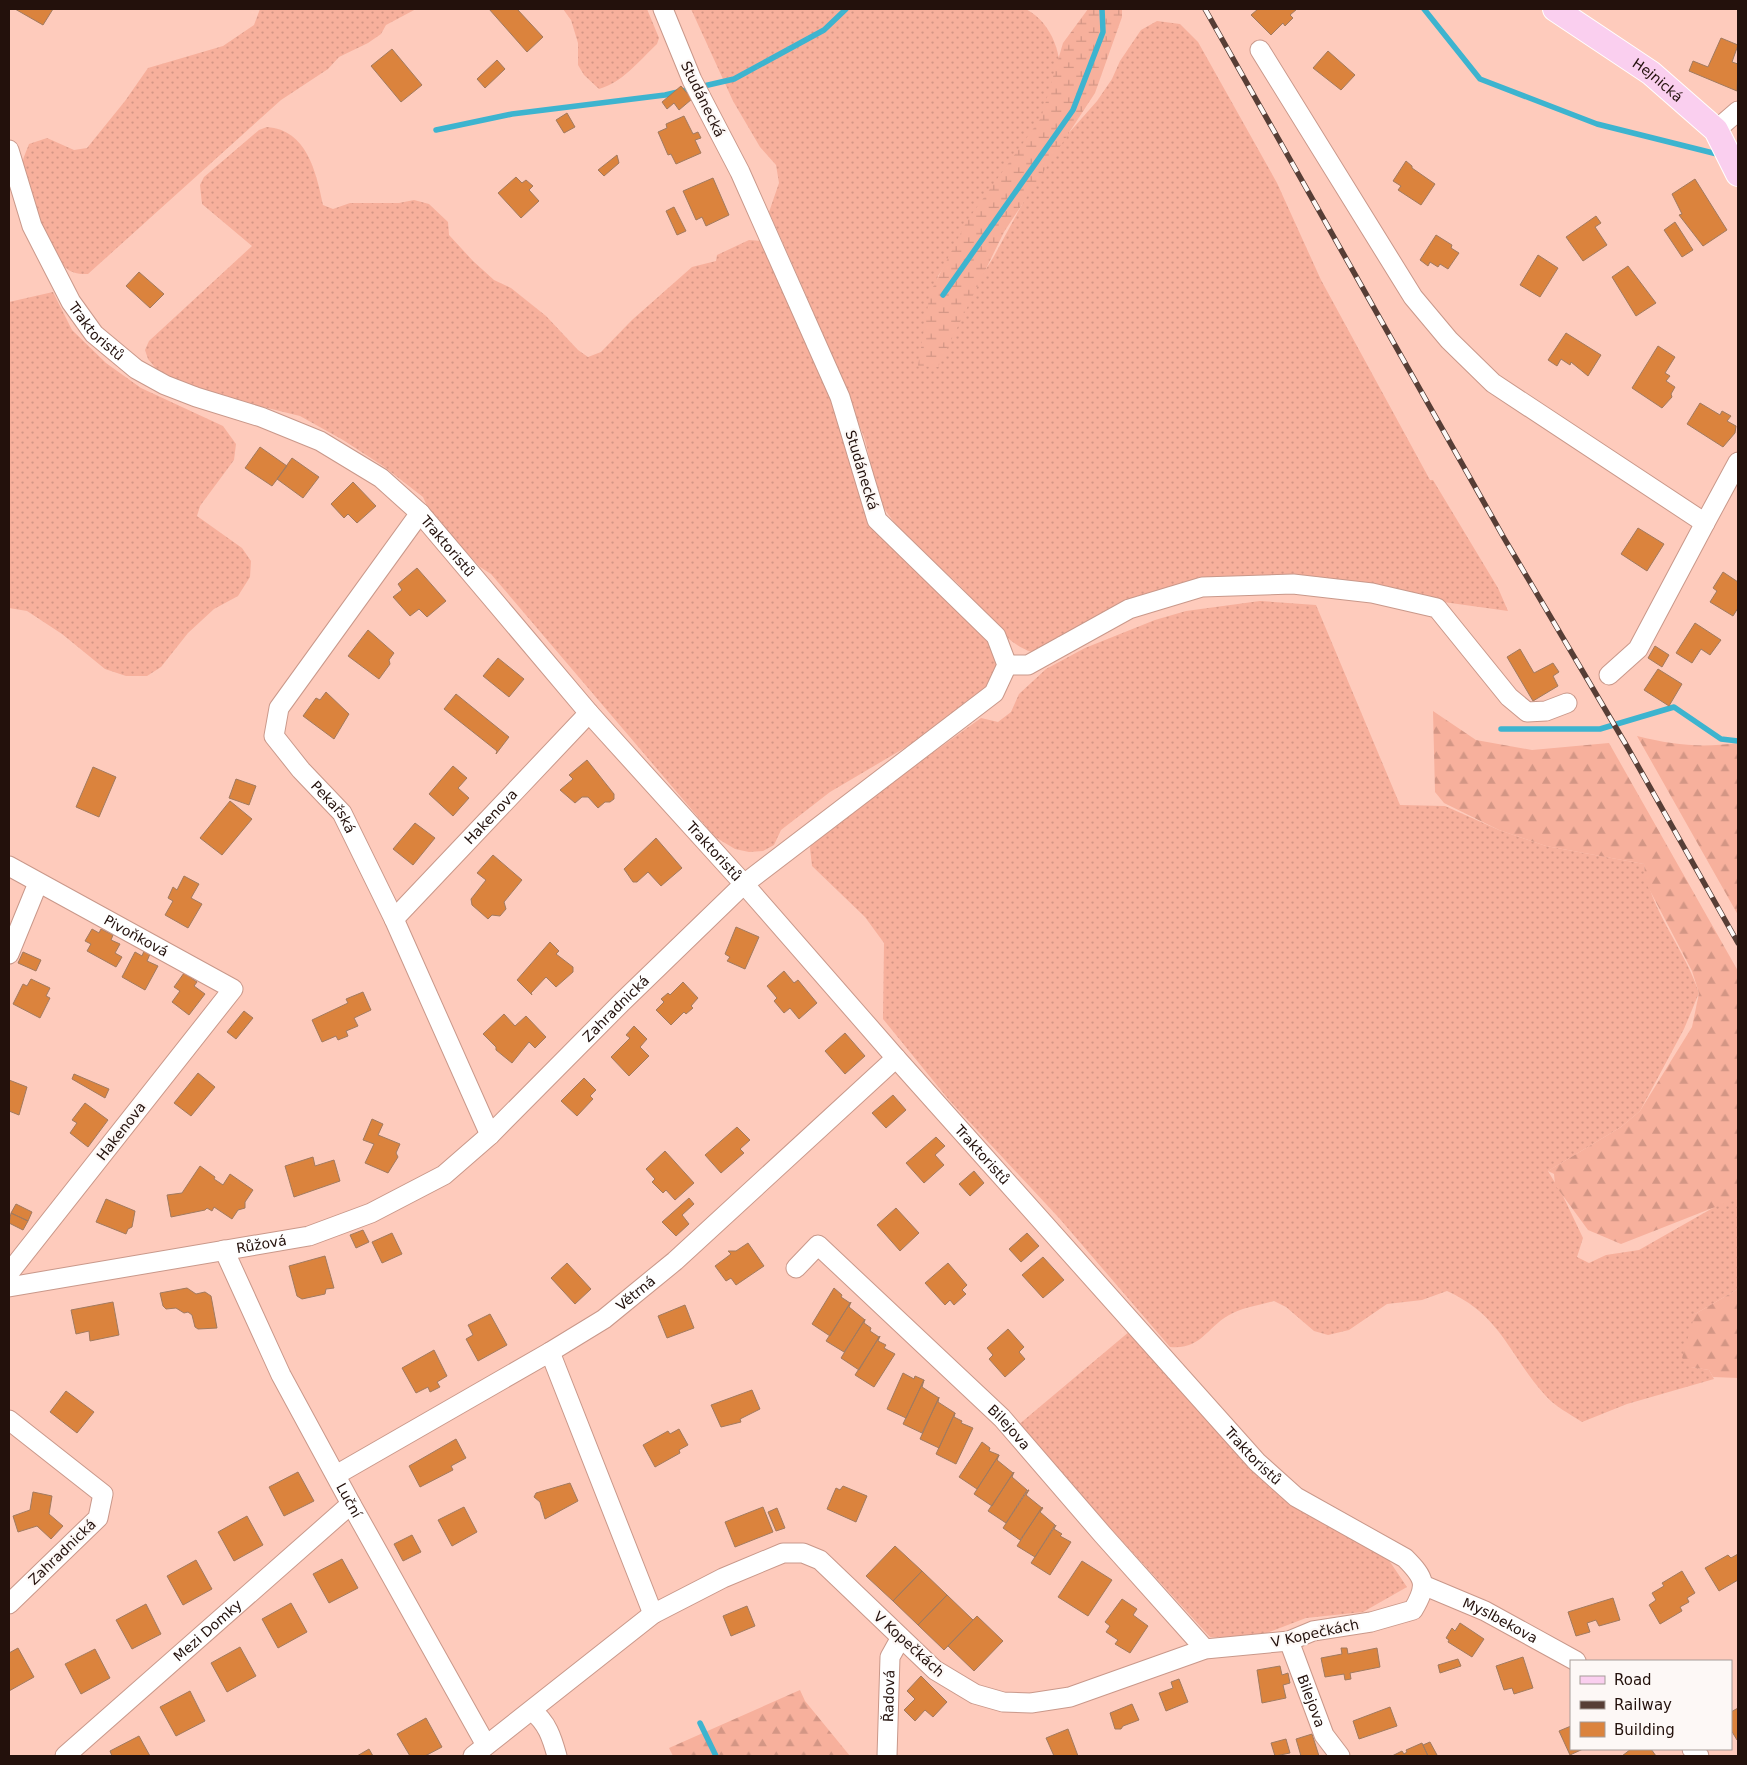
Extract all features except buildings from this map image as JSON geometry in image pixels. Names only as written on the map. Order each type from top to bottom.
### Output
[{"type":"main road","name":"Hejnická","points":[[1555,9],[1651,74],[1716,130],[1738,174]]},
{"type":"street","name":"Studánecká","points":[[663,9],[692,80],[740,172],[840,397],[877,520],[996,636],[1007,665]]},
{"type":"street","points":[[1260,50],[1413,297],[1449,340],[1493,383],[1705,523]]},
{"type":"street","points":[[1716,130],[1738,111]]},
{"type":"street","name":"Traktoristů","points":[[9,150],[32,226],[71,302],[94,334],[136,369],[165,385],[196,397],[261,417],[320,441],[381,478],[420,513],[589,713],[744,884],[896,1058],[1257,1462],[1296,1496],[1405,1558],[1420,1573],[1423,1584]]},
{"type":"street","points":[[1608,675],[1638,649],[1738,462]]},
{"type":"street","name":"Pekařská","points":[[420,513],[279,708],[274,736],[301,770],[342,814],[394,919],[490,1135]]},
{"type":"street","points":[[744,884],[994,693],[1007,665],[1028,665],[1129,609],[1202,587],[1293,584],[1372,593],[1437,608],[1509,698],[1527,712],[1546,712],[1568,703]]},
{"type":"street","name":"Hakenova","points":[[394,919],[589,713]]},
{"type":"street","name":"Pivoňková","points":[[9,866],[233,989]]},
{"type":"street","points":[[9,954],[38,883]]},
{"type":"street","name":"Zahradnická","points":[[490,1135],[622,1002],[744,884]]},
{"type":"street","name":"Hakenova","points":[[9,1273],[233,989]]},
{"type":"street","name":"Větrná","points":[[336,1475],[604,1319],[675,1261],[896,1058]]},
{"type":"street","name":"Růžová","points":[[9,1287],[310,1236],[371,1213],[444,1175],[490,1135]]},
{"type":"street","name":"Bilejova","points":[[796,1268],[818,1245],[1002,1418],[1102,1535],[1205,1649]]},
{"type":"street","name":"Luční","points":[[224,1250],[282,1375],[479,1751]]},
{"type":"street","points":[[550,1352],[653,1614]]},
{"type":"street","name":"Zahradnická","points":[[9,1420],[103,1494],[98,1518],[9,1604]]},
{"type":"street","name":"Mezi Domky","points":[[65,1756],[351,1504]]},
{"type":"street","name":"V Kopečkách","points":[[479,1751],[653,1614],[723,1578],[783,1552],[803,1552],[820,1560],[900,1639],[954,1684],[975,1694],[1003,1702],[1032,1703],[1070,1697],[1205,1649],[1289,1642],[1313,1631],[1371,1622],[1413,1610],[1422,1595],[1423,1584]]},
{"type":"street","name":"Myslbekova","points":[[1423,1584],[1485,1611],[1574,1660]]},
{"type":"street","name":"Řadová","points":[[887,1756],[890,1657],[900,1639]]},
{"type":"street","name":"Bilejova","points":[[1289,1642],[1324,1735],[1340,1756]]},
{"type":"street","points":[[532,1711],[542,1718],[552,1738],[557,1756]]},
{"type":"green space","points":[[260,9],[416,9],[386,25],[381,34],[368,43],[339,57],[328,69],[281,100],[88,274],[77,273],[66,268],[53,249],[27,185],[23,162],[29,144],[47,138],[74,150],[87,148],[125,101],[148,68],[223,46],[254,25]]},
{"type":"green space","points":[[563,9],[647,9],[659,38],[657,44],[623,76],[608,86],[599,89],[584,75],[578,65],[578,43],[571,20]]},
{"type":"green space","points":[[691,9],[1026,9],[1045,26],[1052,36],[1059,59],[1061,97],[938,276],[926,323],[963,304],[993,258],[1038,175],[1060,143],[1097,101],[1112,79],[1120,61],[1141,30],[1157,21],[1180,24],[1198,42],[1277,183],[1321,280],[1430,480],[1433,480],[1498,588],[1508,611],[1429,600],[1193,586],[1032,652],[1011,640],[955,581],[908,538],[884,508],[874,481],[868,450],[862,432],[769,212],[779,183],[776,165],[760,147],[733,101]]},
{"type":"green space","points":[[1088,9],[1122,9],[1122,17],[1095,93],[1004,232],[938,367],[918,366],[930,293],[967,221],[1041,118],[1063,43]]},
{"type":"green space","points":[[267,127],[281,130],[292,136],[300,144],[313,167],[323,205],[333,209],[350,203],[399,203],[414,200],[429,204],[448,222],[449,235],[473,261],[494,280],[511,288],[546,316],[578,350],[588,357],[601,352],[632,320],[692,267],[716,261],[717,255],[749,240],[762,241],[845,432],[869,512],[882,538],[990,641],[995,654],[996,666],[993,681],[978,695],[913,743],[830,792],[781,830],[774,845],[763,851],[749,852],[735,849],[715,837],[491,574],[480,567],[430,513],[423,497],[383,466],[343,440],[300,416],[198,391],[158,371],[148,359],[145,350],[149,341],[252,246],[202,204],[200,185],[204,177],[259,130]]},
{"type":"green space","points":[[53,292],[72,330],[106,363],[141,388],[223,426],[236,444],[234,460],[200,506],[197,516],[242,548],[251,561],[250,577],[238,596],[214,609],[188,633],[161,667],[147,676],[126,676],[105,669],[62,634],[27,611],[9,608],[9,302]]},
{"type":"green space","points":[[1260,601],[1316,605],[1400,805],[1445,806],[1499,830],[1546,846],[1644,864],[1647,881],[1653,897],[1693,977],[1699,993],[1684,1029],[1640,1111],[1621,1127],[1548,1171],[1563,1196],[1583,1238],[1577,1257],[1589,1263],[1606,1255],[1639,1250],[1725,1201],[1738,1198],[1738,1289],[1695,1314],[1691,1367],[1709,1370],[1714,1379],[1627,1404],[1582,1422],[1549,1399],[1532,1380],[1503,1337],[1480,1312],[1447,1291],[1422,1300],[1387,1304],[1349,1330],[1328,1335],[1314,1331],[1286,1307],[1274,1301],[1233,1313],[1224,1318],[1198,1341],[1190,1345],[1170,1347],[1059,1218],[949,1100],[883,1019],[884,943],[865,917],[812,866],[810,848],[813,839],[981,718],[998,722],[1011,712],[1019,694],[1046,669],[1085,648],[1155,620],[1186,611]]},
{"type":"green space","points":[[1433,711],[1476,740],[1532,750],[1609,743],[1738,971],[1738,1198],[1621,1244],[1588,1230],[1555,1185],[1554,1174],[1548,1171],[1621,1127],[1640,1111],[1692,1027],[1699,993],[1692,971],[1646,883],[1644,864],[1546,846],[1499,830],[1444,803],[1435,792]]},
{"type":"green space","points":[[1637,736],[1687,745],[1738,743],[1738,915]]},
{"type":"green space","points":[[1738,1289],[1738,1378],[1713,1377],[1709,1370],[1691,1367],[1682,1358],[1695,1314]]},
{"type":"green space","points":[[1136,1326],[1297,1503],[1382,1550],[1407,1587],[1363,1612],[1306,1618],[1251,1639],[1210,1637],[1017,1426]]},
{"type":"green space","points":[[800,1690],[805,1701],[850,1756],[673,1756],[669,1748]]},
{"type":"waterway","points":[[436,130],[512,114],[665,95],[734,79],[824,30],[846,9]]},
{"type":"waterway","points":[[943,295],[1073,110],[1103,32],[1102,9]]},
{"type":"waterway","points":[[1424,9],[1480,79],[1597,124],[1721,155]]},
{"type":"waterway","points":[[1501,729],[1600,729],[1674,707],[1721,739],[1738,741]]},
{"type":"waterway","points":[[700,1723],[716,1756]]},
{"type":"railway","points":[[1205,9],[1504,538],[1625,743],[1738,943]]}]
